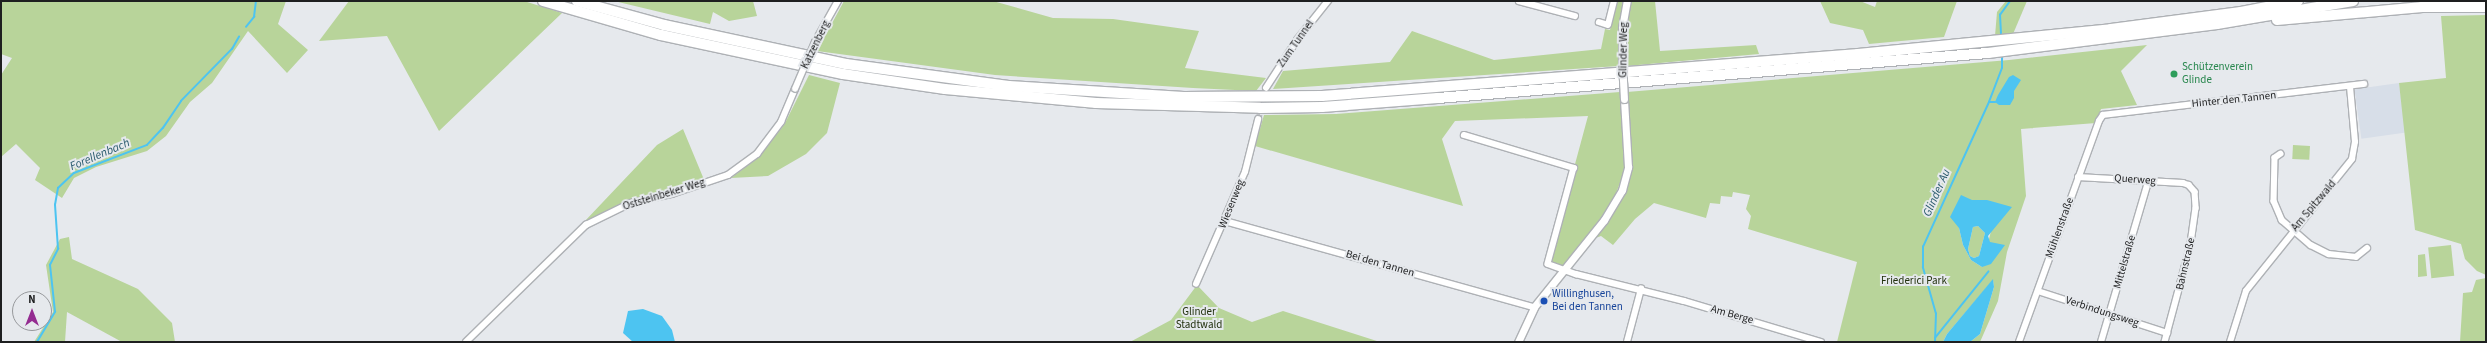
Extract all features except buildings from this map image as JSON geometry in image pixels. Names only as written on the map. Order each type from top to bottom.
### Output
[{"type":"highway","points":[[543,1],[661,36],[843,74],[1007,96],[1183,108],[1322,106],[1711,76],[2072,44],[2262,17],[2353,1]]},
{"type":"highway","points":[[577,1],[664,25],[846,64],[1009,86],[1199,97],[1291,97],[1383,92],[1843,55],[2111,29],[2240,12],[2298,1]]},
{"type":"highway","points":[[2262,17],[2276,21],[2422,7],[2486,7]]},
{"type":"street","name":"Katzenberg","points":[[795,89],[815,42],[838,1]]},
{"type":"street","name":"Zum Tunnel","points":[[1266,88],[1297,40],[1328,1]]},
{"type":"street","points":[[1519,1],[1575,16]]},
{"type":"street","points":[[1599,22],[1608,25],[1614,1]]},
{"type":"street","name":"Glinder Weg","points":[[1518,342],[1534,307],[1604,220],[1626,180],[1628,167],[1622,61],[1622,32],[1628,1]]},
{"type":"street","name":"Hinter den Tannen","points":[[2103,115],[2350,87],[2364,84]]},
{"type":"street","name":"Am Spitzwald","points":[[2230,342],[2238,312],[2246,291],[2258,273],[2352,159],[2355,142],[2350,87]]},
{"type":"street","name":"Oststeinbeker Weg","points":[[466,342],[586,225],[631,203],[672,194],[728,175],[757,154],[781,122],[795,89]]},
{"type":"street","name":"Mühlenstraße","points":[[2020,342],[2078,177],[2103,115]]},
{"type":"street","name":"Wiesenweg","points":[[1196,284],[1225,221],[1244,172],[1258,120]]},
{"type":"street","points":[[1464,135],[1574,168],[1548,264],[1563,270]]},
{"type":"street","points":[[2281,154],[2275,158],[2275,207],[2280,218],[2313,247],[2334,256],[2356,257],[2367,248]]},
{"type":"street","name":"Querweg","points":[[2078,177],[2148,182],[2181,182],[2191,186]]},
{"type":"street","name":"Mittelstraße","points":[[2101,342],[2148,182]]},
{"type":"street","name":"Bahnstraße","points":[[2165,342],[2193,236],[2196,198],[2191,186]]},
{"type":"street","name":"Bei den Tannen","points":[[1225,221],[1534,307]]},
{"type":"street","name":"Am Berge","points":[[1563,270],[1641,290],[1821,342]]},
{"type":"street","points":[[1627,342],[1641,290]]},
{"type":"street","name":"Verbindungsweg","points":[[2038,291],[2109,316],[2167,333]]},
{"type":"shaded area","points":[[2399,83],[2406,133],[2361,139],[2354,89]]},
{"type":"green space","points":[[1,1],[286,1],[278,24],[308,50],[287,73],[248,31],[212,83],[190,102],[166,136],[147,151],[96,167],[74,178],[62,198],[35,180],[40,168],[16,144],[1,157],[1,75],[12,58],[1,54]]},
{"type":"green space","points":[[349,1],[524,1],[562,13],[439,131],[387,36],[319,41]]},
{"type":"green space","points":[[614,1],[753,1],[757,16],[729,21],[713,12],[710,24]]},
{"type":"green space","points":[[844,1],[993,1],[1053,18],[1113,19],[1199,31],[1185,68],[1266,78],[1256,91],[1193,88],[995,75],[817,51]]},
{"type":"green space","points":[[1617,1],[1624,1],[1621,12],[1619,66],[1273,89],[1283,71],[1390,62],[1412,31],[1494,60],[1601,49],[1605,29],[1610,30]]},
{"type":"green space","points":[[1632,1],[1655,1],[1660,51],[1756,45],[1759,54],[1627,66],[1629,13]]},
{"type":"green space","points":[[1820,1],[1860,1],[1875,7],[1877,1],[1957,1],[1944,37],[1869,44],[1863,30],[1830,23]]},
{"type":"green space","points":[[2006,1],[2027,1],[2013,34],[1995,36],[1997,12]]},
{"type":"green space","points":[[2486,15],[2486,275],[2477,271],[2465,259],[2461,244],[2415,230],[2399,83],[2446,78],[2441,16]]},
{"type":"green space","name":"Friederici Park","points":[[2147,45],[2121,71],[2137,105],[2101,109],[2096,123],[2021,129],[2026,196],[2007,252],[1998,301],[1980,342],[1970,342],[1980,334],[1994,287],[1993,280],[1947,334],[1943,342],[1837,342],[1857,262],[1748,229],[1751,216],[1746,209],[1750,195],[1733,192],[1732,197],[1721,196],[1720,204],[1710,203],[1706,218],[1654,203],[1635,219],[1613,245],[1601,236],[1590,240],[1620,202],[1632,170],[1627,92],[2009,60]],"holes":[[[1972,200],[1987,200],[1991,231],[1982,267],[1971,260],[1963,245],[1959,228]]]},
{"type":"green space","points":[[809,75],[840,83],[827,133],[806,154],[768,176],[731,178],[759,157],[784,125]]},
{"type":"green space","points":[[1620,92],[1625,169],[1614,199],[1602,218],[1561,269],[1548,264],[1588,116],[1455,121],[1442,139],[1463,206],[1255,146],[1264,115],[1336,114]]},
{"type":"green space","points":[[683,129],[705,182],[633,199],[584,222],[657,145]]},
{"type":"green space","points":[[2293,145],[2310,146],[2309,160],[2292,159]]},
{"type":"green space","points":[[1978,226],[1985,233],[1979,256],[1974,258],[1970,256],[1968,249],[1973,227]]},
{"type":"green space","points":[[69,237],[72,259],[138,289],[172,323],[175,342],[122,342],[67,312],[65,342],[34,342],[41,331],[52,331],[52,291],[50,291],[46,265],[60,239]]},
{"type":"green space","points":[[2451,245],[2454,276],[2431,278],[2428,247]]},
{"type":"green space","points":[[2425,254],[2427,276],[2418,277],[2418,255]]},
{"type":"green space","points":[[2486,278],[2486,342],[2460,342],[2463,293],[2472,292],[2476,280]]},
{"type":"green space","name":"Glinder Stadtwald","points":[[1197,285],[1219,308],[1252,322],[1283,311],[1380,342],[1130,342],[1171,320]]},
{"type":"water","points":[[2013,75],[2021,80],[2014,91],[2014,98],[2010,105],[1999,105],[1995,102],[1998,95],[2009,77]]},
{"type":"water","points":[[1961,195],[1972,200],[1987,200],[2012,207],[1988,236],[1990,242],[2005,245],[1991,264],[1982,267],[1971,260],[1963,245],[1959,228],[1950,217]],"holes":[[[1978,226],[1985,233],[1979,256],[1974,258],[1970,256],[1968,249],[1973,227]]]},
{"type":"water","points":[[1993,279],[1994,287],[1980,334],[1970,342],[1943,342],[1947,334]]},
{"type":"water","points":[[643,309],[662,316],[672,330],[675,342],[633,342],[623,333],[628,311]]},
{"type":"waterway","name":"Forellenbach","points":[[246,27],[254,17],[256,1]]},
{"type":"waterway","name":"Glinder Au","points":[[2001,34],[2000,15],[2010,1]]},
{"type":"waterway","name":"Forellenbach","points":[[37,342],[55,312],[50,265],[58,249],[55,205],[58,188],[74,173],[147,145],[163,128],[181,101],[232,49],[239,37]]},
{"type":"waterway","name":"Glinder Au","points":[[1935,342],[1936,314],[1923,268],[1923,247],[1989,102],[2002,68],[2002,57]]},
{"type":"waterway","name":"Glinder Au","points":[[1989,102],[1995,102]]},
{"type":"waterway","points":[[1935,338],[1988,272]]},
{"type":"tunnel","points":[[1258,120],[1266,88]]},
{"type":"place","name":"Schützenverein Glinde","points":[[2174,74]]},
{"type":"place","name":"Willinghusen, Bei den Tannen","points":[[1544,301]]}]
